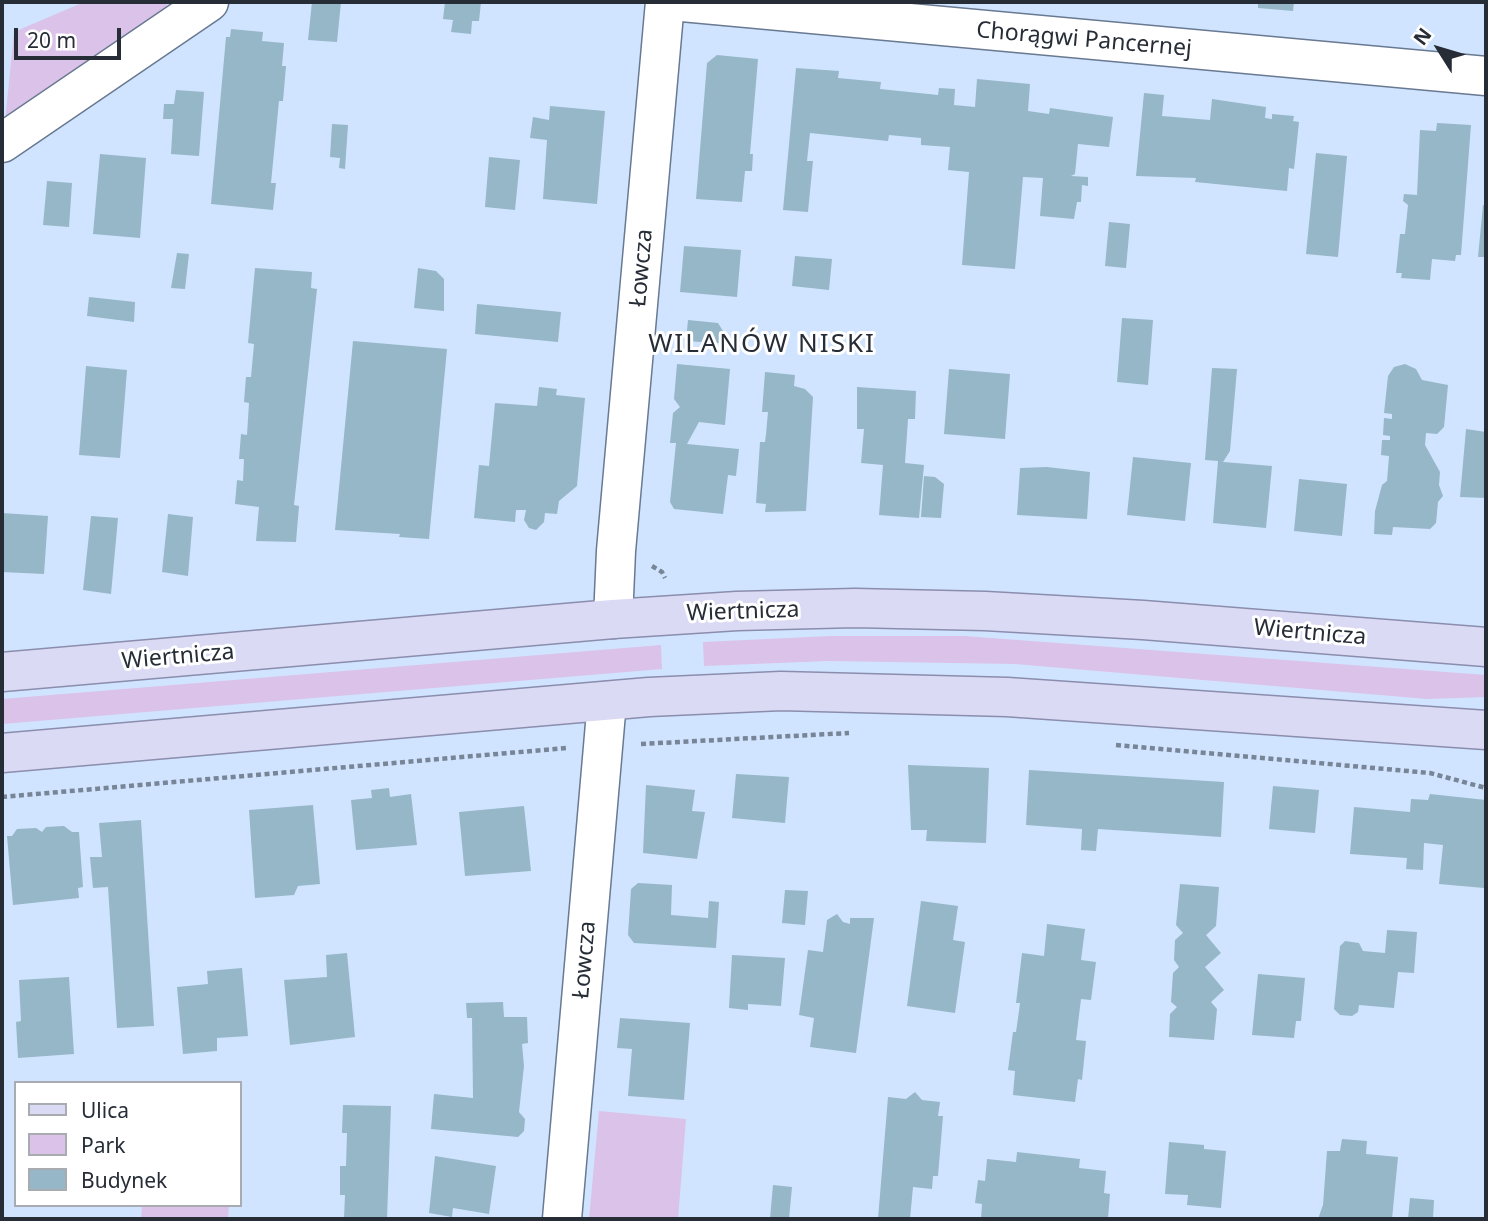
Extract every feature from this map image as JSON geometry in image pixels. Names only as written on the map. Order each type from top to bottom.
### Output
[{"type":"main road","name":"Wiertnicza","points":[[2,672],[613,619],[751,610],[985,611],[1143,620],[1486,648]]},
{"type":"main road","points":[[2,753],[607,701],[781,691],[1007,697],[1486,730]]},
{"type":"street","points":[[2,143],[209,2]]},
{"type":"street","name":"Łowcza","points":[[613,619],[616,551],[665,2]]},
{"type":"street","name":"Chorągwi Pancernej","points":[[682,2],[1486,76]]},
{"type":"street","name":"Łowcza","points":[[562,1219],[607,701]]},
{"type":"path","points":[[636,744],[853,733]]},
{"type":"path","points":[[1104,744],[1430,773],[1486,788]]},
{"type":"path","points":[[2,797],[578,747]]},
{"type":"green space","points":[[84,2],[166,2],[170,16],[5,122],[14,32]]},
{"type":"green space","points":[[831,636],[964,636],[1486,675],[1486,697],[1427,699],[1015,664],[828,661],[704,666],[703,642]]},
{"type":"green space","points":[[661,645],[662,669],[2,724],[2,699]]},
{"type":"green space","points":[[599,1111],[686,1119],[678,1219],[589,1219]]},
{"type":"green space","points":[[142,1207],[229,1207],[228,1219],[141,1219]]},
{"type":"building","points":[[312,2],[341,2],[337,42],[308,40]]},
{"type":"building","points":[[445,2],[481,2],[479,21],[472,21],[471,34],[451,32],[453,20],[443,19]]},
{"type":"building","points":[[1258,2],[1294,2],[1293,11],[1258,8]]},
{"type":"building","points":[[231,29],[263,32],[262,41],[284,43],[282,66],[286,66],[283,101],[279,101],[271,183],[276,183],[273,210],[211,204],[226,37],[230,37]]},
{"type":"building","points":[[717,55],[758,59],[750,154],[753,154],[752,171],[745,171],[742,202],[696,199],[707,63]]},
{"type":"building","points":[[796,68],[839,71],[838,78],[881,82],[880,89],[938,95],[939,88],[955,89],[954,105],[975,107],[977,79],[1030,84],[1028,111],[1049,114],[1050,108],[1113,117],[1109,147],[1078,144],[1075,174],[1071,176],[1088,177],[1088,186],[1082,185],[1081,202],[1077,202],[1074,219],[1040,216],[1043,178],[1023,177],[1015,269],[962,265],[969,172],[948,170],[950,147],[921,145],[921,138],[889,135],[888,141],[810,133],[807,161],[813,161],[808,212],[783,210]]},
{"type":"building","points":[[176,90],[204,92],[199,156],[171,154],[173,119],[163,119],[164,104],[174,104]]},
{"type":"building","points":[[1144,93],[1164,95],[1162,116],[1210,120],[1212,99],[1266,107],[1265,118],[1272,119],[1272,114],[1294,116],[1293,121],[1299,122],[1294,169],[1289,168],[1287,191],[1195,182],[1196,178],[1136,176]]},
{"type":"building","points":[[550,106],[605,111],[597,204],[543,199],[547,140],[530,138],[533,117],[549,120]]},
{"type":"building","points":[[1437,123],[1471,125],[1461,255],[1456,255],[1455,261],[1432,259],[1430,280],[1401,278],[1402,273],[1396,273],[1400,234],[1405,234],[1408,205],[1403,201],[1404,194],[1417,195],[1420,130],[1436,131]]},
{"type":"building","points":[[332,124],[348,125],[345,169],[339,168],[340,158],[330,157]]},
{"type":"building","points":[[1316,153],[1347,156],[1338,257],[1306,254]]},
{"type":"building","points":[[100,154],[146,158],[140,238],[93,234]]},
{"type":"building","points":[[489,157],[520,160],[515,210],[485,207]]},
{"type":"building","points":[[47,181],[72,183],[69,227],[43,225]]},
{"type":"building","points":[[1483,205],[1486,205],[1486,257],[1478,257]]},
{"type":"building","points":[[1109,222],[1130,224],[1126,268],[1105,266]]},
{"type":"building","points":[[684,246],[741,250],[737,297],[680,292]]},
{"type":"building","points":[[177,253],[189,254],[185,289],[171,288]]},
{"type":"building","points":[[795,256],[832,259],[829,290],[792,286]]},
{"type":"building","points":[[255,268],[312,272],[311,288],[317,289],[294,505],[299,506],[296,542],[256,541],[259,507],[235,504],[237,480],[243,481],[244,459],[239,459],[241,434],[247,435],[249,403],[244,402],[246,377],[251,377],[254,344],[248,343]]},
{"type":"building","points":[[418,268],[436,271],[444,279],[444,311],[414,308]]},
{"type":"building","points":[[89,297],[135,302],[134,322],[87,316]]},
{"type":"building","points":[[477,304],[561,312],[558,342],[475,334]]},
{"type":"building","points":[[1122,318],[1153,320],[1148,385],[1117,382]]},
{"type":"building","points":[[688,320],[718,323],[731,344],[686,341]]},
{"type":"building","points":[[353,341],[447,349],[429,539],[399,537],[400,534],[335,530]]},
{"type":"building","points":[[677,364],[730,369],[725,425],[699,422],[687,444],[739,449],[736,476],[728,475],[723,514],[674,509],[670,502],[676,443],[670,443],[673,413],[680,407],[674,399]]},
{"type":"building","points":[[1405,364],[1416,369],[1422,380],[1448,385],[1444,427],[1437,434],[1426,433],[1425,445],[1440,472],[1439,485],[1443,496],[1438,502],[1436,523],[1430,529],[1393,527],[1392,535],[1374,534],[1375,511],[1382,485],[1387,481],[1389,456],[1381,455],[1382,440],[1390,440],[1390,436],[1383,435],[1384,418],[1392,419],[1392,414],[1384,413],[1388,376],[1394,367]]},
{"type":"building","points":[[86,366],[127,370],[120,458],[79,455]]},
{"type":"building","points":[[1212,368],[1237,369],[1230,451],[1223,462],[1272,466],[1266,528],[1213,523],[1218,461],[1205,460]]},
{"type":"building","points":[[949,369],[1010,374],[1005,439],[944,434]]},
{"type":"building","points":[[765,372],[795,375],[794,386],[805,389],[813,397],[806,511],[765,512],[766,504],[756,503],[760,442],[765,442],[768,412],[762,412]]},
{"type":"building","points":[[539,387],[557,389],[556,395],[585,398],[577,486],[559,501],[557,514],[545,513],[544,522],[536,530],[529,528],[524,520],[526,510],[516,510],[515,522],[474,518],[479,465],[489,466],[495,403],[537,406]]},
{"type":"building","points":[[857,387],[916,391],[915,419],[908,419],[905,463],[924,465],[919,518],[879,515],[883,465],[861,463],[864,429],[857,429]]},
{"type":"building","points":[[1466,429],[1486,432],[1486,498],[1460,497]]},
{"type":"building","points":[[1133,457],[1191,463],[1185,521],[1127,515]]},
{"type":"building","points":[[1047,467],[1090,472],[1087,519],[1017,515],[1020,468]]},
{"type":"building","points":[[924,476],[935,477],[944,484],[941,518],[921,517]]},
{"type":"building","points":[[1299,479],[1347,484],[1342,536],[1294,531]]},
{"type":"building","points":[[2,513],[48,516],[44,574],[2,572]]},
{"type":"building","points":[[168,514],[193,517],[188,576],[162,572]]},
{"type":"building","points":[[91,516],[118,518],[111,594],[83,590]]},
{"type":"building","points":[[908,765],[989,768],[986,843],[926,841],[927,830],[911,830]]},
{"type":"building","points":[[1029,770],[1224,782],[1221,837],[1098,829],[1096,851],[1081,850],[1082,829],[1026,825]]},
{"type":"building","points":[[736,774],[789,777],[785,823],[732,818]]},
{"type":"building","points":[[646,785],[695,790],[692,811],[705,812],[697,859],[643,853]]},
{"type":"building","points":[[1273,786],[1319,790],[1315,833],[1269,829]]},
{"type":"building","points":[[389,788],[390,797],[411,794],[417,845],[356,850],[351,800],[372,798],[371,790]]},
{"type":"building","points":[[1430,794],[1486,800],[1484,888],[1439,884],[1443,845],[1424,843],[1423,870],[1406,869],[1407,858],[1350,854],[1354,807],[1410,812],[1411,799],[1428,800]]},
{"type":"building","points":[[313,805],[320,884],[298,886],[294,895],[255,898],[249,810]]},
{"type":"building","points":[[524,806],[531,871],[465,876],[459,812]]},
{"type":"building","points":[[141,820],[154,1026],[117,1028],[108,887],[93,888],[90,857],[102,857],[99,823]]},
{"type":"building","points":[[64,826],[72,832],[79,832],[83,887],[78,888],[79,898],[13,905],[7,836],[12,836],[17,829],[36,828],[42,832],[46,827]]},
{"type":"building","points":[[638,883],[672,885],[671,915],[708,918],[709,901],[719,902],[716,948],[634,943],[628,935],[631,889]]},
{"type":"building","points":[[1180,884],[1219,887],[1216,926],[1206,935],[1221,953],[1205,967],[1224,990],[1211,1002],[1217,1009],[1214,1040],[1169,1037],[1170,1014],[1177,1007],[1171,1002],[1173,973],[1179,967],[1174,960],[1175,940],[1183,933],[1176,925]]},
{"type":"building","points":[[785,890],[808,891],[805,925],[782,923]]},
{"type":"building","points":[[921,901],[958,906],[953,940],[965,942],[955,1013],[907,1006]]},
{"type":"building","points":[[837,914],[843,922],[850,924],[850,918],[874,918],[856,1053],[810,1047],[814,1018],[799,1015],[808,950],[823,952],[827,920]]},
{"type":"building","points":[[1047,924],[1085,929],[1081,960],[1096,962],[1091,1000],[1081,999],[1076,1040],[1086,1041],[1082,1080],[1078,1079],[1075,1102],[1013,1095],[1015,1071],[1008,1070],[1020,1003],[1016,1003],[1022,953],[1044,956]]},
{"type":"building","points":[[1387,930],[1417,932],[1414,973],[1398,972],[1394,1008],[1359,1005],[1358,1012],[1352,1016],[1340,1015],[1334,1009],[1340,946],[1345,941],[1359,943],[1363,951],[1385,953]]},
{"type":"building","points":[[347,953],[355,1037],[290,1045],[284,980],[327,977],[326,955]]},
{"type":"building","points":[[732,955],[785,958],[781,1006],[748,1004],[748,1010],[729,1008]]},
{"type":"building","points":[[242,968],[248,1036],[217,1038],[217,1051],[183,1054],[177,987],[208,984],[207,971]]},
{"type":"building","points":[[1258,974],[1305,978],[1301,1021],[1296,1021],[1294,1038],[1252,1035]]},
{"type":"building","points":[[69,977],[74,1054],[18,1058],[16,1022],[21,1021],[19,980]]},
{"type":"building","points":[[503,1002],[504,1017],[527,1017],[528,1043],[522,1044],[524,1066],[519,1112],[525,1119],[524,1131],[518,1137],[431,1129],[434,1094],[473,1098],[472,1018],[467,1018],[466,1003]]},
{"type":"building","points":[[620,1018],[690,1023],[684,1100],[628,1096],[632,1049],[617,1048]]},
{"type":"building","points":[[915,1092],[922,1100],[940,1102],[938,1116],[943,1116],[938,1176],[933,1176],[932,1189],[913,1187],[910,1219],[878,1219],[888,1097],[906,1099]]},
{"type":"building","points":[[343,1105],[391,1106],[387,1219],[344,1218],[345,1195],[340,1195],[340,1166],[346,1166],[347,1133],[342,1133]]},
{"type":"building","points":[[1342,1139],[1367,1141],[1366,1154],[1398,1157],[1392,1219],[1318,1219],[1323,1205],[1327,1151],[1340,1151]]},
{"type":"building","points":[[1169,1142],[1204,1145],[1204,1149],[1226,1151],[1221,1208],[1187,1205],[1188,1195],[1165,1194]]},
{"type":"building","points":[[1017,1152],[1080,1159],[1079,1168],[1106,1171],[1104,1193],[1110,1194],[1108,1218],[981,1219],[982,1204],[975,1203],[978,1180],[985,1181],[987,1159],[1016,1162]]},
{"type":"building","points":[[435,1156],[496,1166],[489,1214],[453,1208],[452,1217],[429,1213]]},
{"type":"building","points":[[773,1185],[792,1187],[789,1219],[770,1219]]},
{"type":"building","points":[[1410,1198],[1434,1200],[1433,1219],[1408,1219]]},
{"type":"district","name":"WILANÓW NISKI","points":[[762,345]]}]
